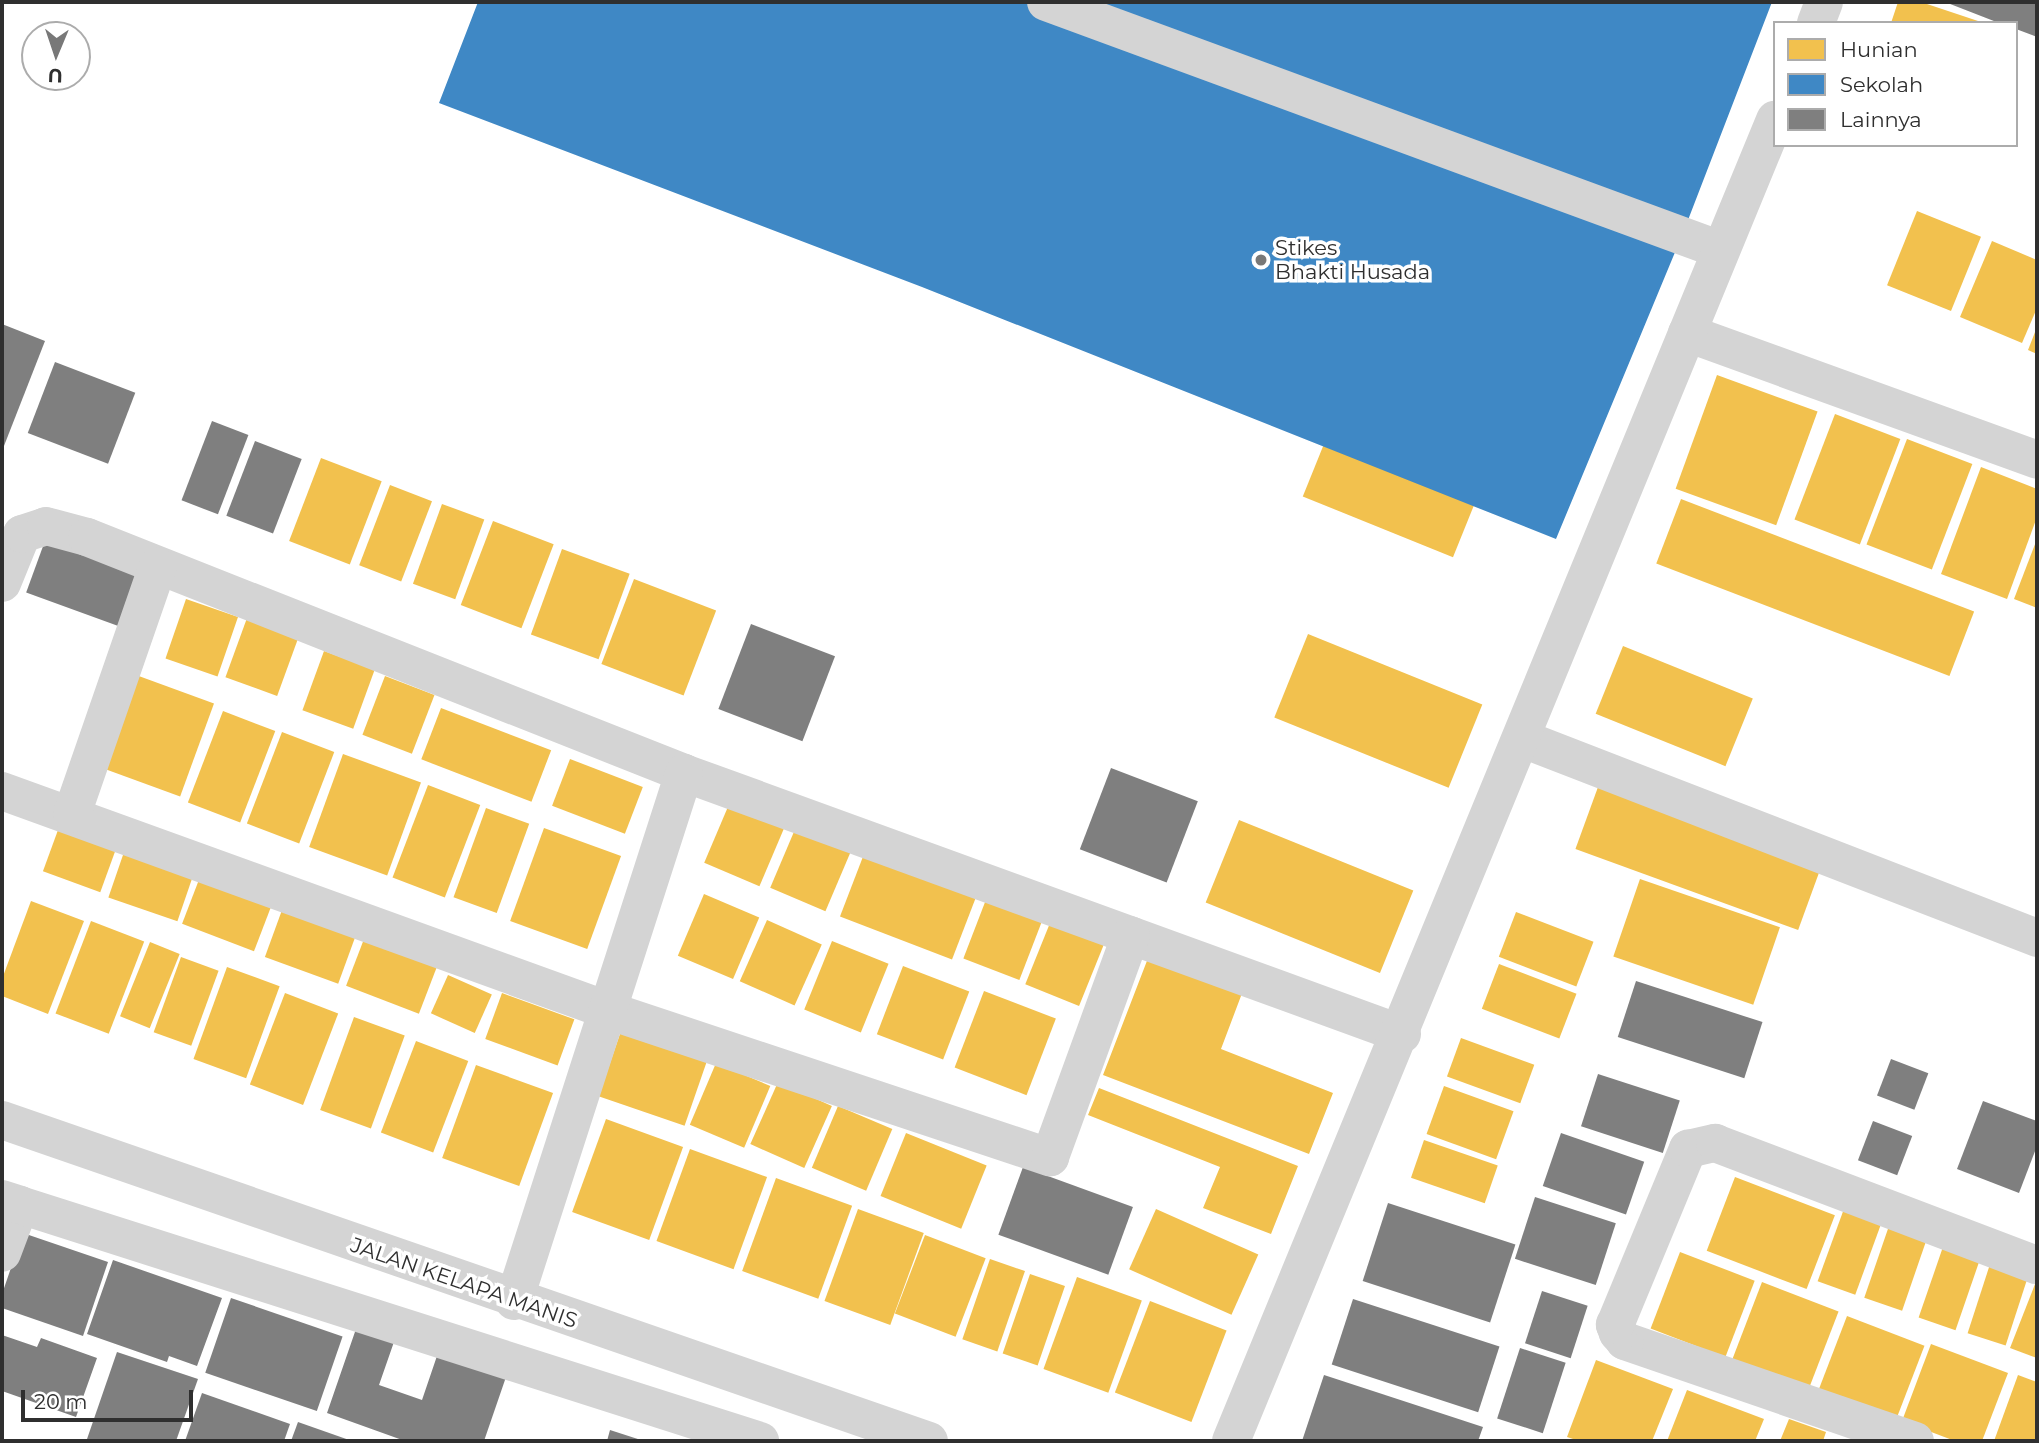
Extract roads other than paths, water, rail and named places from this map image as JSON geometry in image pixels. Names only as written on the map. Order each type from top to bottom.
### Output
[{"type":"street","points":[[1046,2],[1718,249]]},
{"type":"street","points":[[1817,21],[1825,2]]},
{"type":"street","points":[[1231,1441],[1523,740],[1687,333],[1718,249],[1773,125]]},
{"type":"street","points":[[1687,333],[2037,460]]},
{"type":"street","points":[[2,583],[22,534],[46,526],[158,566],[684,773],[1402,1034]]},
{"type":"street","points":[[72,814],[158,566]]},
{"type":"street","points":[[1523,740],[2037,938]]},
{"type":"street","points":[[514,1301],[684,773]]},
{"type":"street","points":[[2,792],[72,814],[607,1010],[1050,1157],[1131,935]]},
{"type":"street","name":"JALAN KELAPA MANIS","points":[[2,1120],[514,1301],[929,1441]]},
{"type":"street","points":[[1915,1441],[1625,1341],[1618,1333],[1615,1325],[1688,1149],[1715,1143],[2037,1265]]},
{"type":"street","points":[[2,1252],[11,1202],[760,1441]]},
{"type":"place","name":"Stikes Bhakti Husada","points":[[1261,260]]}]
